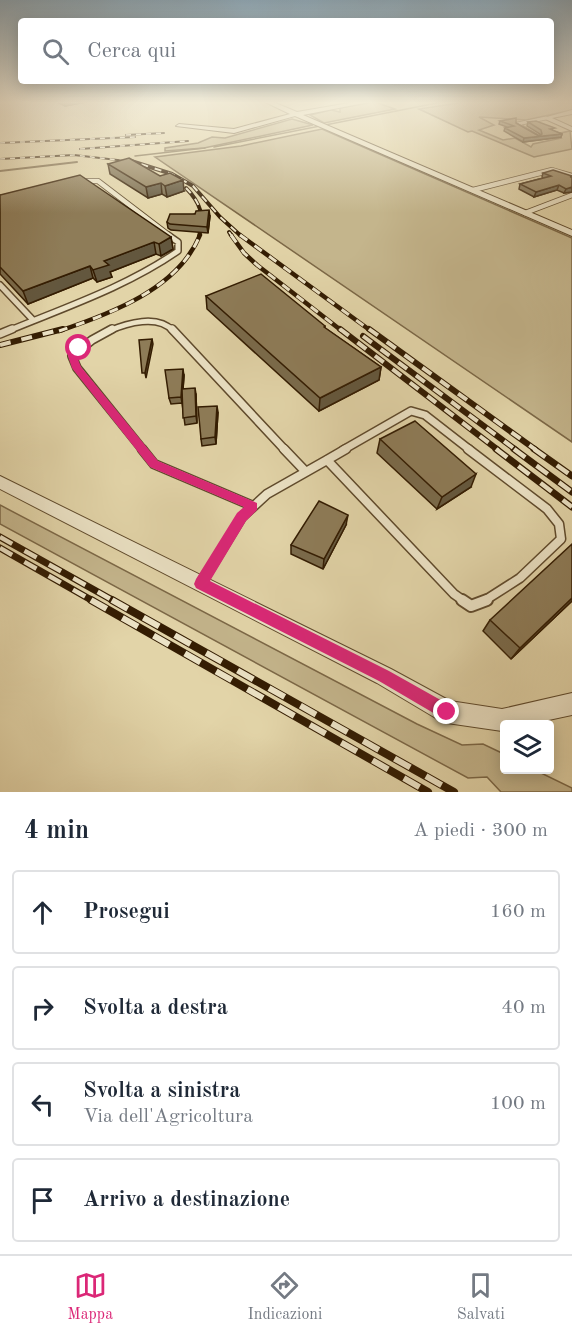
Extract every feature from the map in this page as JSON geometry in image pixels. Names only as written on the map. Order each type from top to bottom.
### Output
[{"type":"street","points":[[354,139],[572,233]]},
{"type":"street","points":[[0,482],[384,676],[447,712],[501,720],[572,704]]},
{"type":"lane","points":[[473,190],[552,170],[572,177]]},
{"type":"lane","points":[[0,334],[119,284],[168,259],[178,251],[178,242],[112,189],[92,179],[76,182]]},
{"type":"lane","points":[[525,213],[572,195]]},
{"type":"lane","points":[[0,285],[33,320]]},
{"type":"lane","points":[[253,506],[154,464],[77,368],[72,356],[79,348],[100,335],[122,326],[146,321],[160,322],[170,327],[305,471]]},
{"type":"lane","points":[[201,584],[242,517],[267,494],[305,471],[326,459],[411,411],[418,412],[547,509],[559,524],[561,539],[512,585],[487,602],[471,606],[454,594],[326,459]]},
{"type":"shaded area","points":[[207,139],[247,139],[204,148],[165,151],[165,148],[198,143]]},
{"type":"shaded area","points":[[275,139],[345,139],[572,238],[572,442],[155,157],[241,146]]},
{"type":"shaded area","points":[[491,139],[517,139],[531,147],[533,144],[557,139],[571,139],[572,149],[534,157]]},
{"type":"shaded area","points":[[0,505],[417,724],[462,745],[483,744],[500,752],[500,774],[543,774],[572,788],[572,792],[501,792],[487,777],[468,778],[0,524]]},
{"type":"building","points":[[129,158],[160,176],[170,173],[183,180],[165,186],[161,183],[146,187],[108,164]]},
{"type":"building","points":[[553,170],[572,176],[570,177],[572,177],[572,187],[566,189],[559,185],[536,192],[520,184],[551,176],[543,173]]},
{"type":"building","points":[[80,175],[171,237],[159,244],[154,242],[104,261],[109,265],[93,270],[90,266],[23,291],[0,267],[0,195]]},
{"type":"building","points":[[209,210],[207,227],[167,222],[170,214],[195,214],[196,211]]},
{"type":"building","points":[[261,274],[324,327],[381,367],[320,398],[206,296]]},
{"type":"building","points":[[152,339],[145,373],[142,373],[139,340]]},
{"type":"building","points":[[183,369],[181,397],[169,398],[165,370]]},
{"type":"building","points":[[195,388],[196,416],[183,418],[182,389]]},
{"type":"building","points":[[217,406],[215,437],[201,439],[198,407]]},
{"type":"building","points":[[415,421],[476,474],[442,497],[380,439]]},
{"type":"building","points":[[319,501],[348,515],[324,559],[291,545]]},
{"type":"building","points":[[572,544],[572,598],[520,648],[490,620]]},
{"type":"waterway","points":[[214,147],[255,139]]},
{"type":"waterway","points":[[135,156],[205,148]]},
{"type":"waterway","points":[[0,171],[77,162]]},
{"type":"railway","points":[[0,143],[91,139]]},
{"type":"railway","points":[[80,149],[188,141]]},
{"type":"railway","points":[[0,159],[74,155],[134,162]]},
{"type":"railway","points":[[128,160],[134,162]]},
{"type":"railway","points":[[134,162],[172,174],[193,186],[220,217],[241,236]]},
{"type":"railway","points":[[186,188],[198,204],[202,216],[199,236]]},
{"type":"railway","points":[[229,232],[232,236]]},
{"type":"railway","points":[[59,331],[120,307],[159,285],[190,254],[200,235]]},
{"type":"railway","points":[[231,235],[244,253],[257,265],[342,331]]},
{"type":"railway","points":[[240,235],[371,331]]},
{"type":"railway","points":[[0,345],[63,329]]},
{"type":"railway","points":[[340,329],[498,450]]},
{"type":"railway","points":[[369,329],[536,450]]},
{"type":"railway","points":[[363,336],[516,450]]},
{"type":"railway","points":[[496,449],[572,507]]},
{"type":"railway","points":[[514,449],[572,492]]},
{"type":"railway","points":[[534,449],[572,476]]},
{"type":"railway","points":[[0,537],[114,601]]},
{"type":"railway","points":[[0,548],[93,601]]},
{"type":"railway","points":[[91,600],[428,792]]},
{"type":"railway","points":[[112,600],[454,792]]},
{"type":"route","points":[[79,348],[72,356],[77,368],[154,464],[253,506],[242,517],[201,584],[384,676],[447,712]]}]
